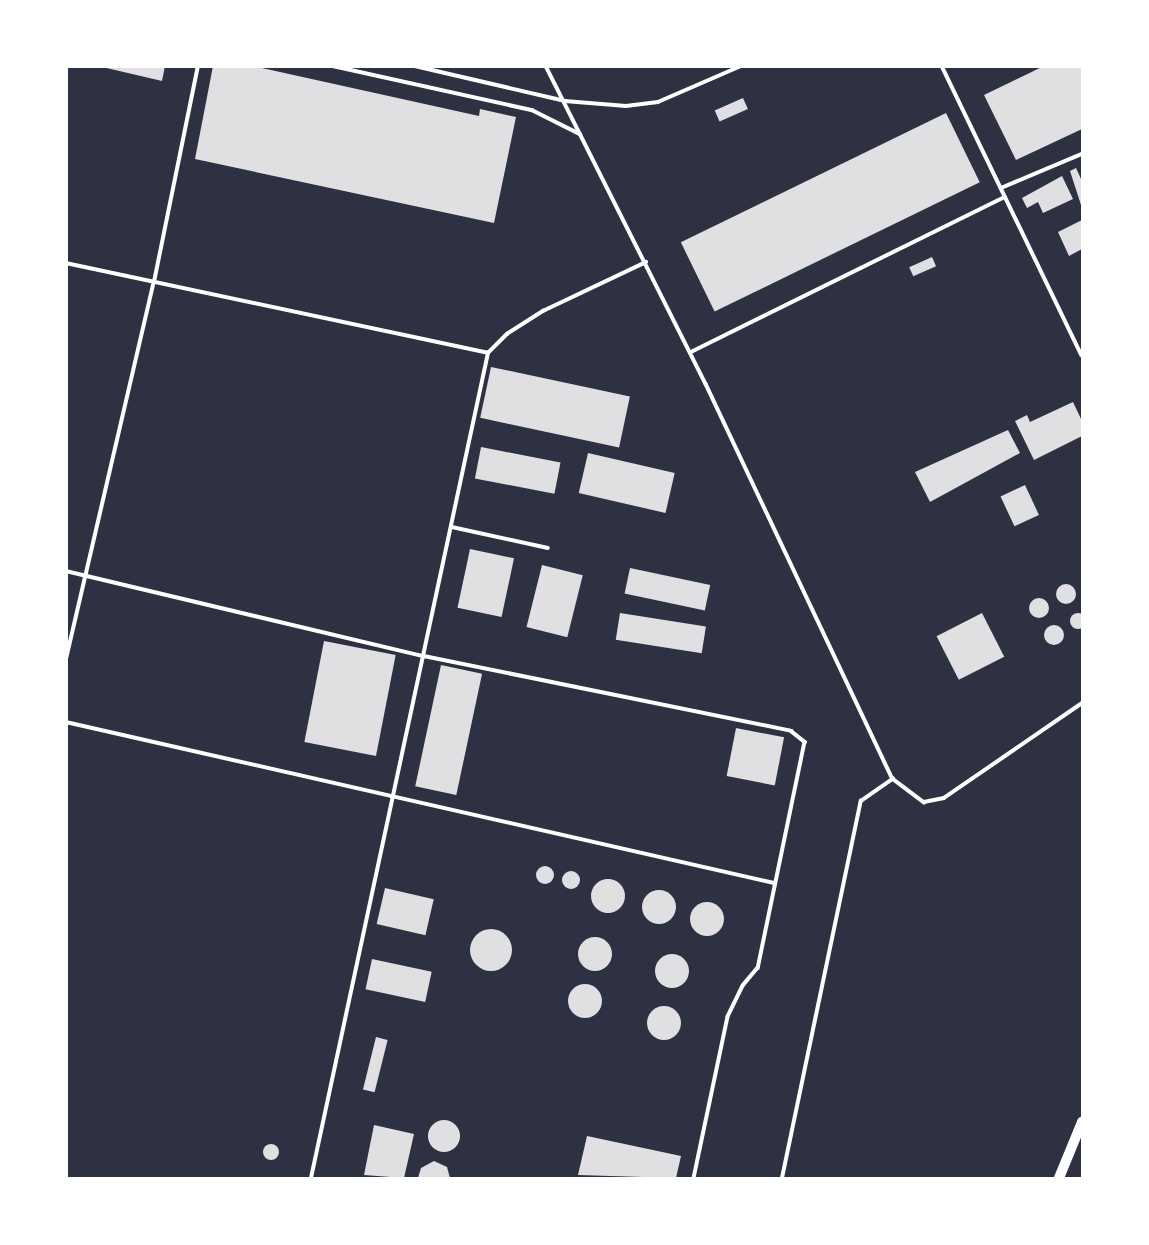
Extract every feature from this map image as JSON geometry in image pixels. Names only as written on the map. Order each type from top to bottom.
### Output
[{"type":"highway","points":[[1059,1178],[1083,1122]]},
{"type":"lane","points":[[66,659],[154,282],[198,66]]},
{"type":"lane","points":[[334,66],[532,110],[580,135]]},
{"type":"lane","points":[[415,66],[565,101],[626,106],[658,102],[741,66]]},
{"type":"lane","points":[[546,66],[691,352],[893,779],[924,802],[944,798],[1083,703]]},
{"type":"lane","points":[[942,66],[1083,355]]},
{"type":"lane","points":[[1000,188],[1083,155]]},
{"type":"lane","points":[[691,352],[1005,197]]},
{"type":"lane","points":[[311,1178],[488,353],[507,334],[543,311],[646,262]]},
{"type":"lane","points":[[66,263],[488,353]]},
{"type":"lane","points":[[452,527],[548,548]]},
{"type":"lane","points":[[66,571],[424,656],[791,731],[805,741],[758,968],[743,986],[728,1017],[694,1178]]},
{"type":"lane","points":[[66,723],[394,800],[774,883]]},
{"type":"lane","points":[[782,1178],[861,801],[893,779]]},
{"type":"building","points":[[98,66],[165,66],[162,81]]},
{"type":"building","points":[[213,66],[253,66],[479,116],[480,109],[516,117],[494,223],[195,159]]},
{"type":"building","points":[[1044,66],[1082,66],[1082,129],[1016,160],[984,95]]},
{"type":"building","points":[[743,98],[748,109],[720,122],[715,111]]},
{"type":"building","points":[[946,113],[980,182],[715,312],[681,242]]},
{"type":"building","points":[[1076,168],[1082,181],[1082,208],[1070,171]]},
{"type":"building","points":[[1062,176],[1073,199],[1043,213],[1038,202],[1027,208],[1022,198]]},
{"type":"building","points":[[1082,220],[1082,249],[1069,256],[1058,232]]},
{"type":"building","points":[[932,257],[936,266],[913,276],[909,267]]},
{"type":"building","points":[[491,367],[630,397],[619,447],[480,418]]},
{"type":"building","points":[[1073,402],[1082,421],[1082,436],[1034,460],[1015,421],[1027,415],[1030,422]]},
{"type":"building","points":[[1008,430],[1020,453],[930,502],[915,472]]},
{"type":"building","points":[[481,447],[561,462],[554,494],[475,478]]},
{"type":"building","points":[[588,453],[675,473],[665,513],[579,493]]},
{"type":"building","points":[[1025,485],[1039,515],[1014,526],[1001,496]]},
{"type":"building","points":[[470,549],[514,558],[502,617],[458,608]]},
{"type":"building","points":[[542,565],[583,575],[567,637],[527,627]]},
{"type":"building","points":[[630,568],[710,585],[705,610],[625,593]]},
{"type":"building","points":[[1066,584],[1073,587],[1076,594],[1073,601],[1066,604],[1059,601],[1056,594],[1059,587]]},
{"type":"building","points":[[1039,598],[1046,601],[1049,608],[1046,615],[1039,618],[1032,615],[1029,608],[1032,601]]},
{"type":"building","points":[[620,613],[706,627],[702,653],[616,640]]},
{"type":"building","points":[[982,613],[1004,657],[959,680],[937,636]]},
{"type":"building","points":[[1078,613],[1086,621],[1078,629],[1070,621]]},
{"type":"building","points":[[1054,625],[1061,628],[1064,635],[1061,642],[1054,645],[1047,642],[1044,635],[1047,628]]},
{"type":"building","points":[[324,641],[396,655],[376,756],[304,742]]},
{"type":"building","points":[[441,665],[482,674],[456,795],[415,786]]},
{"type":"building","points":[[736,728],[784,737],[775,785],[727,776]]},
{"type":"building","points":[[545,866],[551,869],[554,875],[551,881],[545,884],[539,881],[536,875],[539,869]]},
{"type":"building","points":[[571,871],[577,874],[580,880],[577,886],[571,889],[565,886],[562,880],[565,874]]},
{"type":"building","points":[[608,879],[620,884],[625,896],[620,908],[608,913],[596,908],[591,896],[596,884]]},
{"type":"building","points":[[385,888],[434,899],[425,935],[377,924]]},
{"type":"building","points":[[659,890],[671,895],[676,907],[671,919],[659,924],[647,919],[642,907],[647,895]]},
{"type":"building","points":[[707,902],[719,907],[724,919],[719,931],[707,936],[695,931],[690,919],[695,907]]},
{"type":"building","points":[[491,929],[506,935],[512,950],[506,965],[491,971],[476,965],[470,950],[476,935]]},
{"type":"building","points":[[595,937],[607,942],[612,954],[607,966],[595,971],[583,966],[578,954],[583,942]]},
{"type":"building","points":[[672,954],[684,959],[689,971],[684,983],[672,988],[660,983],[655,971],[660,959]]},
{"type":"building","points":[[372,959],[432,972],[425,1002],[366,989]]},
{"type":"building","points":[[585,984],[597,989],[602,1001],[597,1013],[585,1018],[573,1013],[568,1001],[573,989]]},
{"type":"building","points":[[664,1006],[676,1011],[681,1023],[676,1035],[664,1040],[652,1035],[647,1023],[652,1011]]},
{"type":"building","points":[[376,1037],[388,1040],[375,1092],[363,1089]]},
{"type":"building","points":[[444,1120],[455,1125],[460,1136],[455,1147],[444,1152],[433,1147],[428,1136],[433,1125]]},
{"type":"building","points":[[374,1125],[414,1134],[404,1178],[364,1175]]},
{"type":"building","points":[[587,1136],[681,1156],[676,1178],[578,1175]]},
{"type":"building","points":[[271,1144],[279,1152],[271,1160],[263,1152]]},
{"type":"building","points":[[434,1161],[447,1167],[450,1178],[418,1178],[421,1168]]}]
